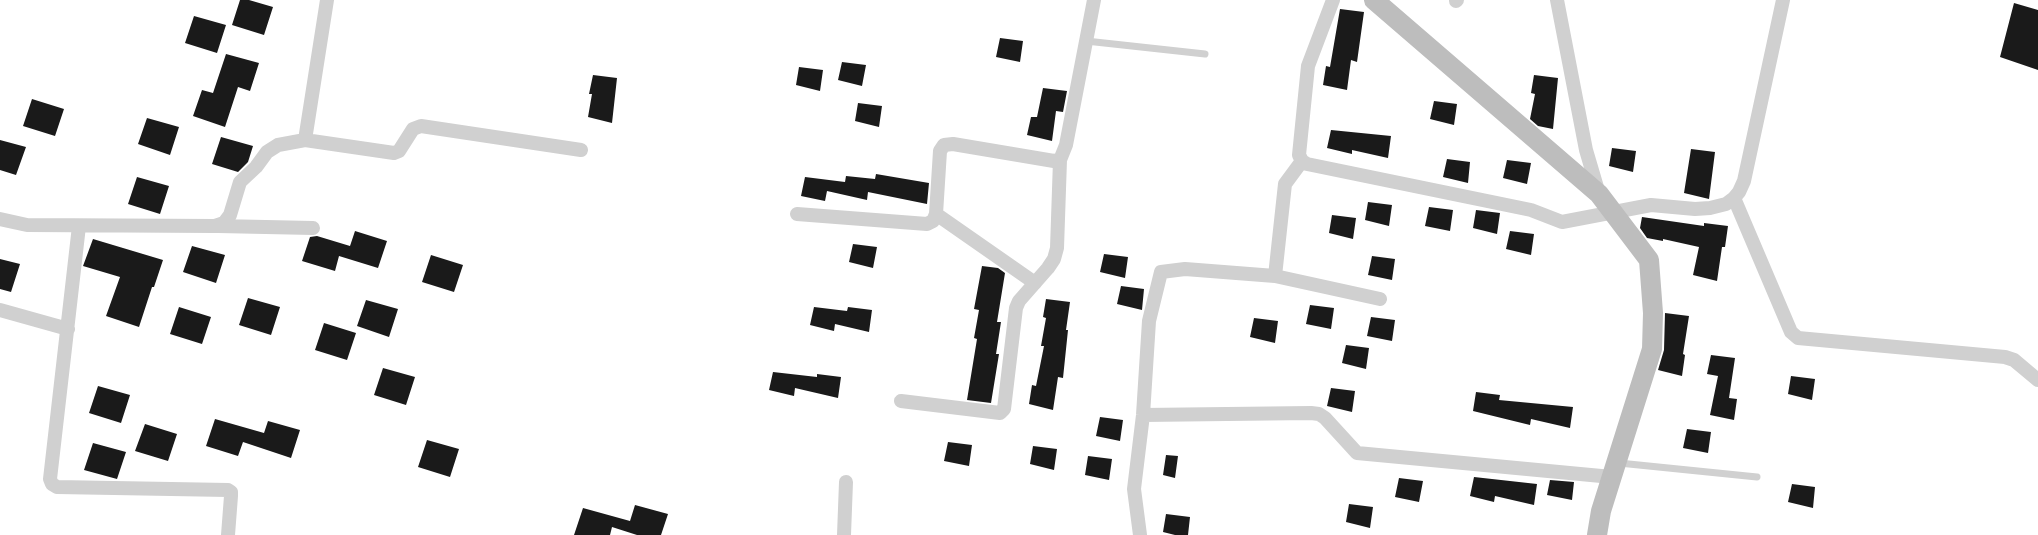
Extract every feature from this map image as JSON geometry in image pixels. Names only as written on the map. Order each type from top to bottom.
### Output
[{"type":"street","points":[[304,140],[327,0]]},
{"type":"street","points":[[901,401],[1000,413],[1004,410],[1016,308],[1019,301],[1054,259],[1058,248],[1060,160],[1066,145],[1094,0]]},
{"type":"street","points":[[1333,0],[1308,66],[1299,155],[1302,161],[1307,164],[1531,210],[1562,222],[1657,205],[1695,209],[1710,208],[1726,204],[1734,198],[1744,181],[1783,0]]},
{"type":"street","points":[[1374,0],[1599,194],[1648,260],[1653,313],[1652,349],[1596,535]]},
{"type":"street","points":[[1557,0],[1586,150],[1599,194]]},
{"type":"street","points":[[1561,23],[1568,0]]},
{"type":"street","points":[[215,226],[224,223],[230,215],[240,182],[256,167],[267,152],[278,145],[304,140],[394,153],[399,151],[413,129],[421,126],[581,150]]},
{"type":"street","points":[[797,214],[927,224],[933,221],[936,214],[940,151],[944,145],[953,144],[1054,161],[1060,160]]},
{"type":"street","points":[[1275,276],[1285,184],[1302,161]]},
{"type":"street","points":[[1734,198],[1791,332],[1798,338],[1810,341],[2005,357],[2014,360],[2038,380]]},
{"type":"street","points":[[936,214],[1035,283]]},
{"type":"street","points":[[0,219],[27,225],[313,228]]},
{"type":"street","points":[[79,225],[50,479],[52,484],[57,487],[228,490],[231,492],[230,532]]},
{"type":"street","points":[[1140,535],[1134,489],[1143,415],[1149,321],[1161,272],[1185,269],[1275,276],[1380,299]]},
{"type":"street","points":[[0,310],[68,329]]},
{"type":"street","points":[[1143,415],[1311,413],[1325,418],[1357,453],[1614,470]]},
{"type":"street","points":[[844,535],[846,482]]},
{"type":"lane","points":[[1086,41],[1205,54]]},
{"type":"lane","points":[[1614,470],[1757,477]]},
{"type":"building","points":[[240,0],[249,0],[273,7],[264,35],[232,25]]},
{"type":"building","points":[[2014,3],[2038,10],[2038,70],[2000,57]]},
{"type":"building","points":[[1340,9],[1364,12],[1357,62],[1351,60],[1347,90],[1323,85],[1326,66],[1330,67]]},
{"type":"building","points":[[194,16],[226,25],[217,53],[185,43]]},
{"type":"building","points":[[1000,38],[1023,41],[1020,62],[996,57]]},
{"type":"building","points":[[226,54],[259,63],[250,91],[238,87],[225,127],[193,116],[202,90],[213,93]]},
{"type":"building","points":[[842,62],[866,65],[862,86],[838,80]]},
{"type":"building","points":[[799,67],[823,70],[820,91],[796,85]]},
{"type":"building","points":[[593,75],[617,78],[612,123],[588,117]]},
{"type":"building","points":[[1534,75],[1558,78],[1553,129],[1538,126],[1530,119],[1535,94],[1531,93]]},
{"type":"building","points":[[1043,88],[1067,91],[1063,112],[1056,111],[1052,141],[1027,135],[1031,117],[1037,117]]},
{"type":"building","points":[[32,99],[64,109],[55,136],[23,126]]},
{"type":"building","points":[[1434,101],[1457,104],[1454,125],[1430,119]]},
{"type":"building","points":[[858,103],[882,106],[879,127],[855,121]]},
{"type":"building","points":[[147,118],[179,127],[170,155],[138,144]]},
{"type":"building","points":[[1331,130],[1391,136],[1388,158],[1352,150],[1352,154],[1327,148]]},
{"type":"building","points":[[221,137],[253,146],[248,162],[238,172],[212,164]]},
{"type":"building","points":[[0,140],[26,147],[16,175],[0,170]]},
{"type":"building","points":[[1612,148],[1636,151],[1633,172],[1609,166]]},
{"type":"building","points":[[1691,149],[1715,152],[1709,199],[1684,193]]},
{"type":"building","points":[[1447,159],[1470,162],[1468,183],[1443,177]]},
{"type":"building","points":[[1507,160],[1531,163],[1527,184],[1503,178]]},
{"type":"building","points":[[876,174],[929,183],[927,204],[868,192],[867,200],[827,191],[825,201],[801,196],[805,177],[845,182],[846,176],[875,179]]},
{"type":"building","points":[[137,177],[169,186],[160,214],[128,204]]},
{"type":"building","points":[[1368,202],[1392,205],[1389,226],[1365,220]]},
{"type":"building","points":[[1429,207],[1453,210],[1450,231],[1425,226]]},
{"type":"building","points":[[1476,210],[1500,213],[1497,234],[1473,228]]},
{"type":"building","points":[[1332,215],[1356,218],[1353,239],[1329,233]]},
{"type":"building","points":[[1642,217],[1704,226],[1704,223],[1728,226],[1717,281],[1693,275],[1699,247],[1647,238],[1640,228]]},
{"type":"building","points":[[355,231],[387,241],[378,268],[339,256],[335,271],[302,261],[310,237],[317,236],[350,246]]},
{"type":"building","points":[[1510,231],[1534,234],[1531,255],[1506,249]]},
{"type":"building","points":[[93,239],[163,260],[139,327],[106,316],[120,277],[83,266]]},
{"type":"building","points":[[853,244],[877,247],[873,268],[849,262]]},
{"type":"building","points":[[192,246],[225,255],[216,283],[183,272]]},
{"type":"building","points":[[1104,254],[1128,257],[1125,278],[1100,272]]},
{"type":"building","points":[[431,255],[463,265],[454,292],[422,282]]},
{"type":"building","points":[[1372,256],[1395,259],[1392,280],[1368,275]]},
{"type":"building","points":[[0,259],[20,264],[11,292],[0,289]]},
{"type":"building","points":[[982,266],[998,268],[1005,273],[997,322],[1001,322],[996,354],[999,354],[991,403],[967,400],[977,339],[974,338],[979,310],[974,309]]},
{"type":"building","points":[[1121,286],[1144,289],[1142,310],[1117,304]]},
{"type":"building","points":[[248,298],[280,307],[271,335],[239,325]]},
{"type":"building","points":[[1046,299],[1070,302],[1063,378],[1058,377],[1053,410],[1029,404],[1032,385],[1036,386],[1044,346],[1041,346],[1046,318],[1043,317]]},
{"type":"building","points":[[366,300],[398,309],[389,337],[357,326]]},
{"type":"building","points":[[1310,305],[1334,308],[1331,329],[1306,324]]},
{"type":"building","points":[[179,307],[211,317],[202,344],[170,334]]},
{"type":"building","points":[[814,307],[847,311],[848,307],[872,310],[869,332],[835,324],[834,331],[810,325]]},
{"type":"building","points":[[1665,313],[1689,316],[1682,376],[1658,370],[1664,350]]},
{"type":"building","points":[[1371,317],[1395,320],[1392,341],[1367,336]]},
{"type":"building","points":[[1254,318],[1278,321],[1275,343],[1250,337]]},
{"type":"building","points":[[324,323],[356,333],[347,360],[315,350]]},
{"type":"building","points":[[1346,345],[1369,348],[1366,369],[1342,363]]},
{"type":"building","points":[[1711,355],[1735,358],[1729,398],[1737,399],[1734,420],[1710,415],[1718,376],[1707,374]]},
{"type":"building","points":[[383,368],[415,377],[406,405],[374,395]]},
{"type":"building","points":[[773,372],[841,377],[838,398],[795,388],[794,396],[769,390]]},
{"type":"building","points":[[1791,376],[1815,379],[1812,400],[1788,394]]},
{"type":"building","points":[[98,386],[130,395],[121,423],[89,413]]},
{"type":"building","points":[[1331,388],[1355,391],[1352,412],[1327,406]]},
{"type":"building","points":[[1476,392],[1500,395],[1499,400],[1573,407],[1570,428],[1531,419],[1530,425],[1473,411]]},
{"type":"building","points":[[1100,417],[1123,420],[1120,441],[1096,436]]},
{"type":"building","points":[[215,419],[264,433],[268,421],[300,430],[291,458],[243,442],[238,456],[206,446]]},
{"type":"building","points":[[145,424],[177,434],[168,461],[135,451]]},
{"type":"building","points":[[1687,429],[1711,432],[1708,453],[1683,448]]},
{"type":"building","points":[[427,440],[459,449],[450,477],[418,467]]},
{"type":"building","points":[[948,442],[972,445],[969,466],[944,461]]},
{"type":"building","points":[[93,443],[126,452],[117,479],[84,470]]},
{"type":"building","points":[[1033,446],[1057,449],[1054,470],[1030,464]]},
{"type":"building","points":[[1166,455],[1178,456],[1175,478],[1163,475]]},
{"type":"building","points":[[1088,456],[1112,459],[1109,480],[1085,475]]},
{"type":"building","points":[[1474,477],[1537,484],[1534,505],[1495,496],[1494,502],[1470,496]]},
{"type":"building","points":[[1399,478],[1423,481],[1419,502],[1395,497]]},
{"type":"building","points":[[1550,480],[1574,482],[1572,500],[1547,495]]},
{"type":"building","points":[[1792,484],[1815,487],[1813,508],[1788,502]]},
{"type":"building","points":[[1349,504],[1373,507],[1370,528],[1346,522]]},
{"type":"building","points":[[635,505],[668,514],[661,535],[637,535],[612,527],[610,535],[574,535],[583,508],[630,521]]},
{"type":"building","points":[[1166,514],[1190,517],[1188,535],[1163,532]]}]
